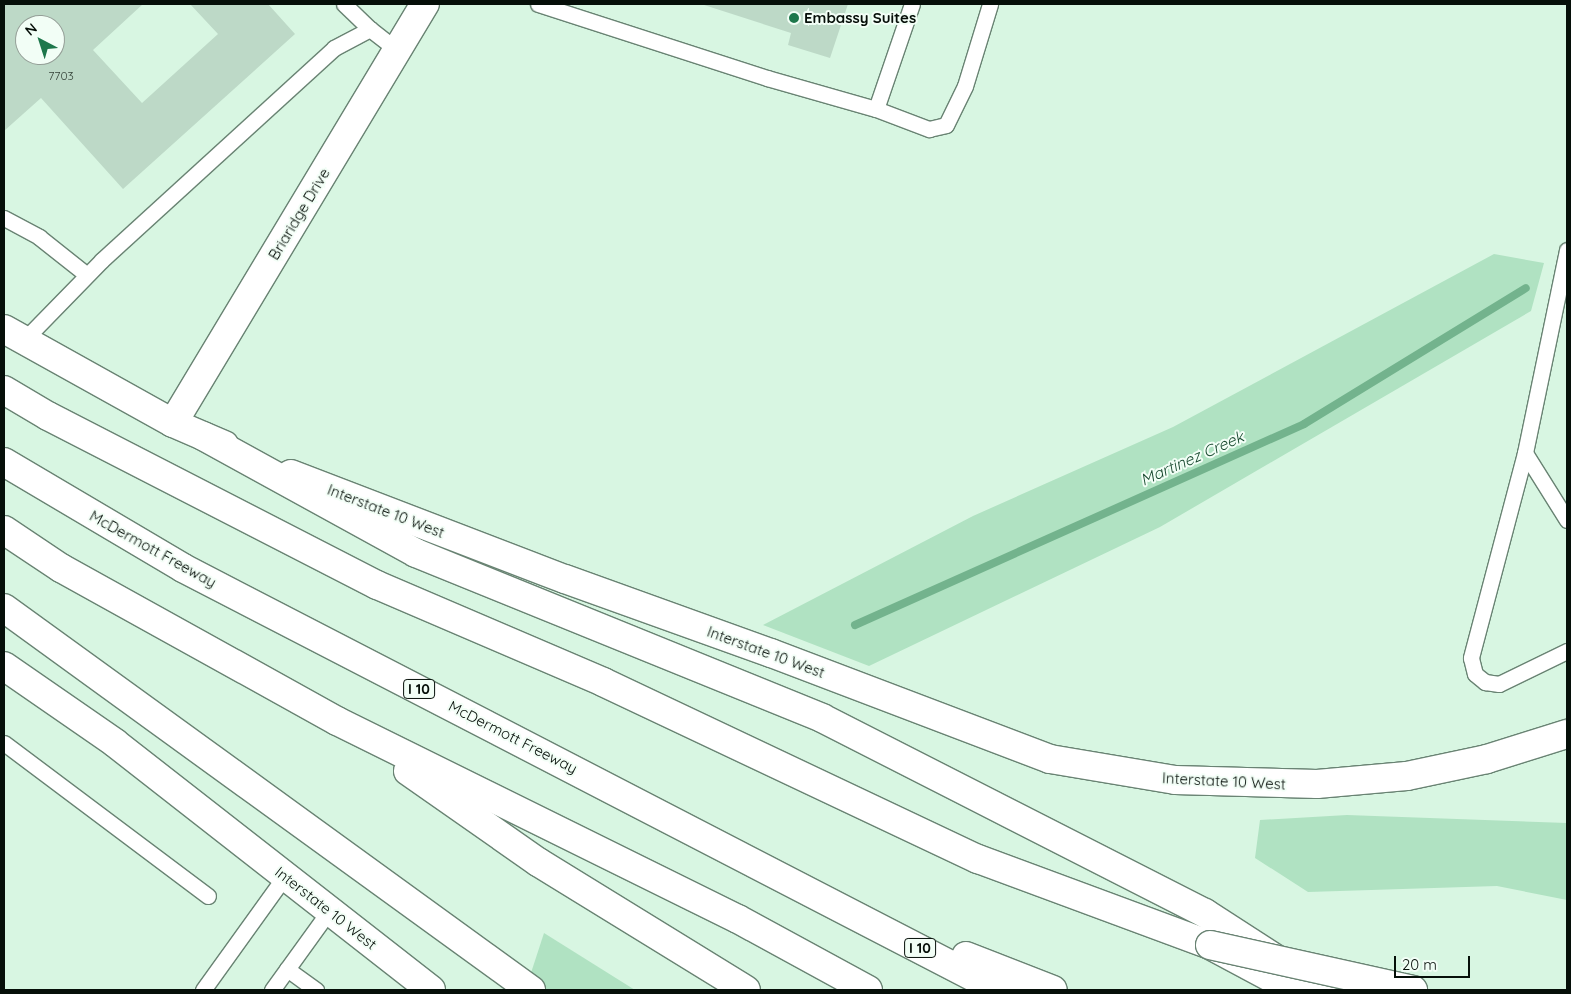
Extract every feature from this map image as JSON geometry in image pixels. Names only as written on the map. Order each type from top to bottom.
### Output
[{"type":"main road","name":"Briaridge Drive","points":[[173,423],[425,4]]},
{"type":"main road","name":"Interstate 10 West","points":[[14,335],[173,423],[203,436],[493,552],[1050,759],[1175,780],[1316,784],[1407,776],[1487,759],[1567,734]]},
{"type":"main road","points":[[4,390],[48,416],[376,585],[603,682],[978,859],[1210,945],[1294,990]]},
{"type":"main road","points":[[203,436],[416,553],[822,718],[1205,913],[1324,990]]},
{"type":"main road","name":"McDermott Freeway","points":[[4,462],[183,568],[841,906],[999,990]]},
{"type":"main road","points":[[4,530],[61,568],[337,721],[738,919],[868,990]]},
{"type":"main road","points":[[4,608],[531,990]]},
{"type":"main road","name":"Interstate 10 West","points":[[4,666],[115,743],[431,990]]},
{"type":"main road","points":[[337,721],[538,862],[746,990]]},
{"type":"main road","points":[[841,906],[1053,990]]},
{"type":"main road","points":[[1210,945],[1413,990]]},
{"type":"lane","points":[[344,4],[370,29],[397,50]]},
{"type":"lane","points":[[876,110],[912,4]]},
{"type":"lane","points":[[546,5],[876,110],[929,129],[946,125],[965,86],[990,4]]},
{"type":"lane","points":[[14,335],[87,275],[334,48],[370,29]]},
{"type":"lane","points":[[4,218],[39,237],[87,275]]},
{"type":"lane","points":[[1567,250],[1525,453],[1471,658],[1475,674],[1485,682],[1499,684],[1567,651]]},
{"type":"lane","points":[[1525,453],[1567,520]]},
{"type":"lane","points":[[4,743],[208,896]]},
{"type":"lane","points":[[203,990],[285,876]]},
{"type":"lane","points":[[272,990],[329,911]]},
{"type":"lane","points":[[287,969],[316,990]]},
{"type":"green space","points":[[1494,254],[1544,263],[1531,311],[1160,527],[869,666],[763,625],[973,516],[1173,427]]},
{"type":"green space","points":[[1347,815],[1567,823],[1567,900],[1497,886],[1308,892],[1255,858],[1260,820]]},
{"type":"green space","points":[[544,933],[635,990],[544,990],[529,979]]},
{"type":"building","points":[[4,4],[143,4],[93,50],[142,103],[218,34],[190,4],[268,4],[295,34],[123,189],[41,98],[4,131]]},
{"type":"building","name":"Embassy Suites","points":[[701,4],[848,4],[830,58],[788,45],[791,33]]},
{"type":"waterway","name":"Martinez Creek","points":[[855,625],[1304,424],[1526,288]]},
{"type":"place","name":"Embassy Suites","points":[[794,18]]}]
